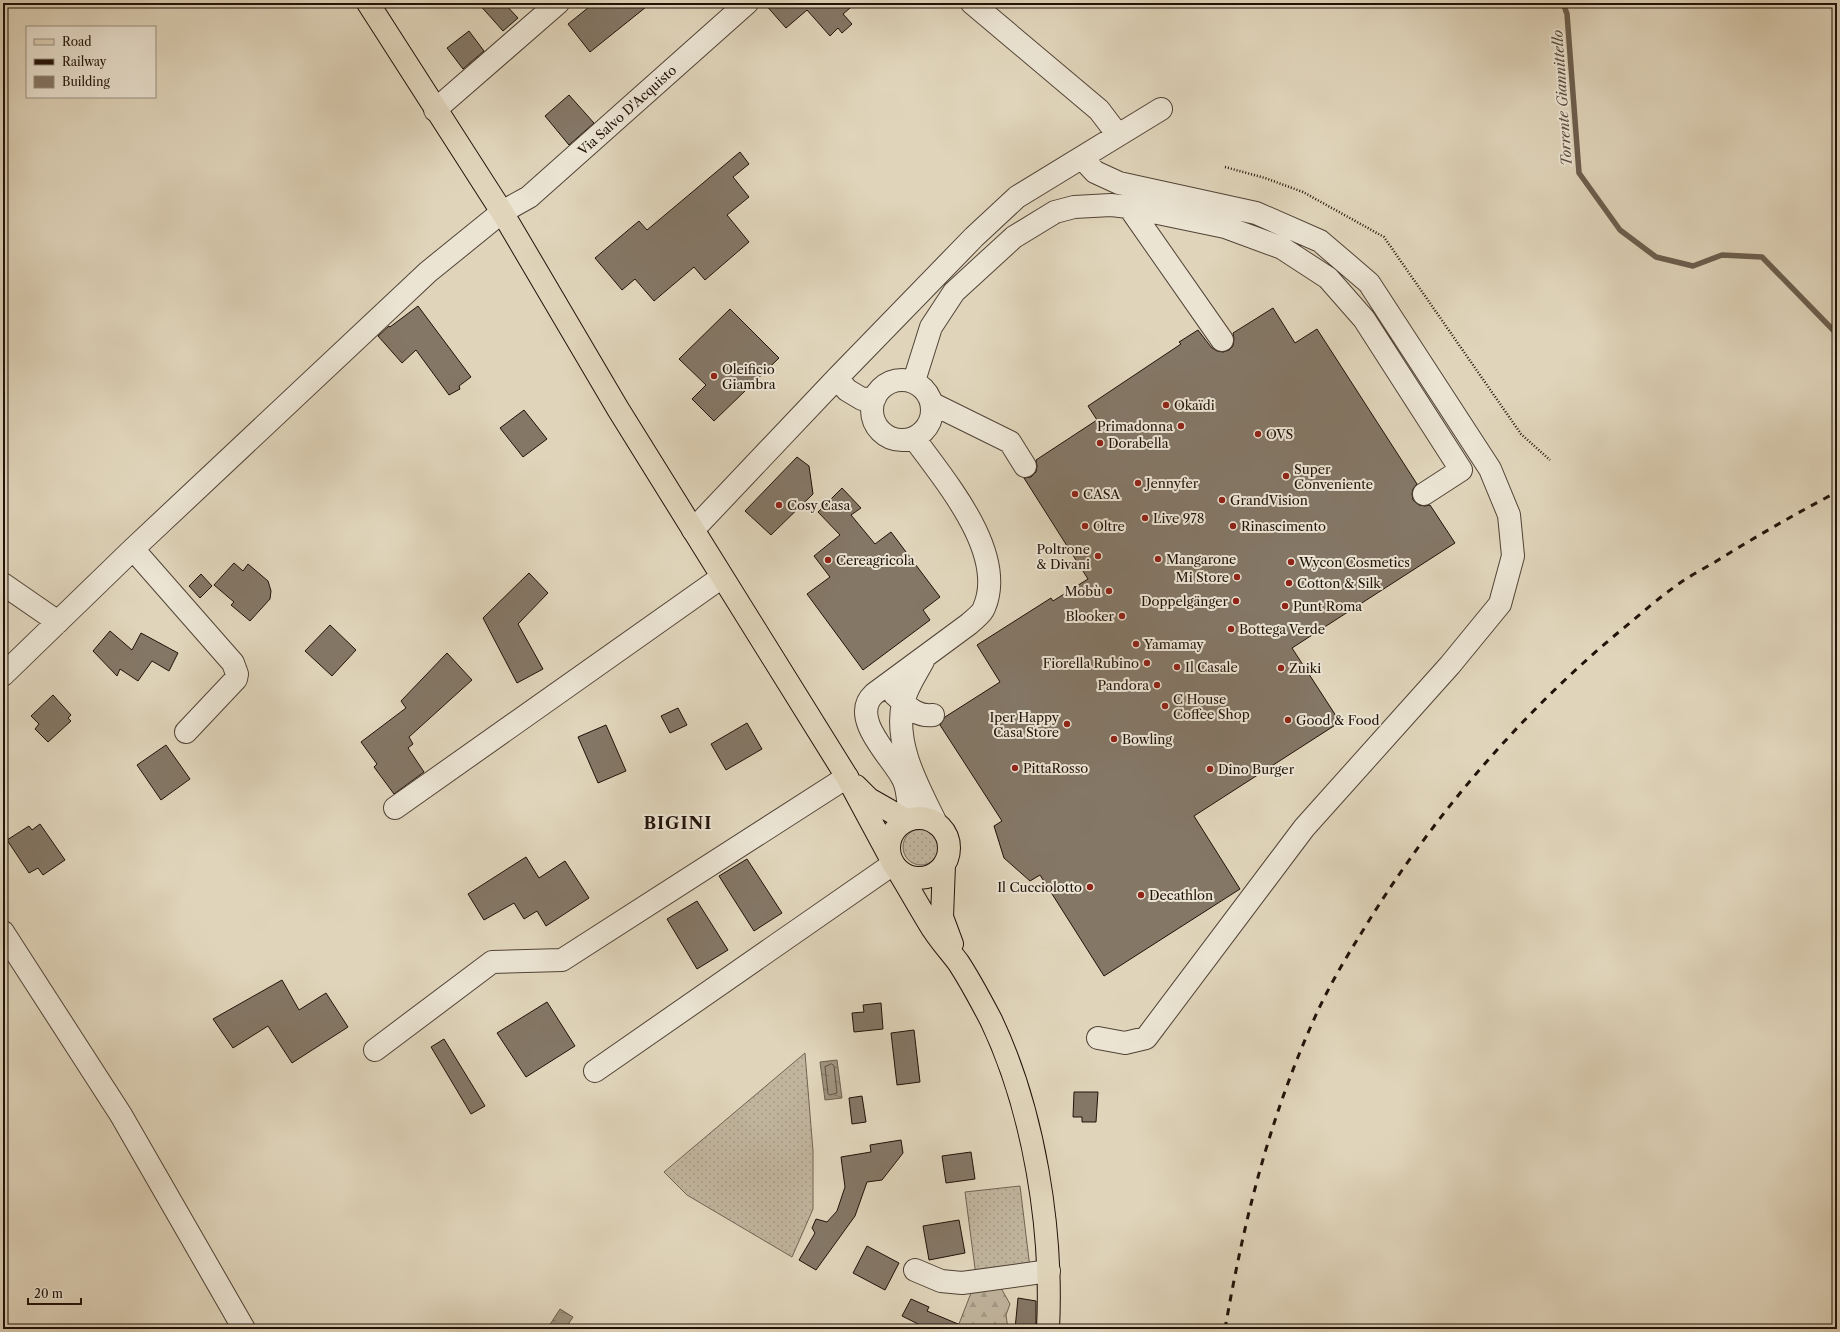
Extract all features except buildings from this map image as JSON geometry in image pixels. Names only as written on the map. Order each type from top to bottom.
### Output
[{"type":"main road","points":[[368,3],[435,110],[502,212],[618,409],[847,777],[893,862],[930,924],[959,964],[990,1020],[1023,1104],[1033,1146],[1045,1226],[1049,1271],[1048,1329]]},
{"type":"main road","points":[[847,777],[869,799],[908,820]]},
{"type":"main road","points":[[944,865],[930,876],[921,878],[912,877],[893,862],[889,844],[892,834],[898,826],[908,820],[928,819],[943,829],[948,838],[949,849],[944,865],[942,917],[959,964]]},
{"type":"street","points":[[435,110],[558,3]]},
{"type":"street","name":"Via Salvo D'Acquisto","points":[[3,676],[133,549],[428,272],[502,212],[529,197],[748,3]]},
{"type":"street","points":[[972,3],[1099,110],[1118,135]]},
{"type":"street","points":[[693,530],[837,378],[974,237],[1017,197],[1161,109]]},
{"type":"street","points":[[1082,158],[1095,172],[1119,183],[1256,213],[1270,219],[1320,241],[1369,283],[1490,469],[1509,515],[1513,556],[1500,604],[1450,665],[1304,828],[1146,1038],[1125,1042],[1098,1038]]},
{"type":"street","points":[[914,382],[931,327],[954,292],[1014,237],[1055,212],[1074,207],[1111,204],[1225,227],[1282,248],[1328,278],[1364,319],[1461,470],[1424,494]]},
{"type":"street","points":[[1129,207],[1222,340]]},
{"type":"street","points":[[837,378],[847,390],[862,399],[875,398]]},
{"type":"street","points":[[899,380],[914,382],[923,387],[930,395],[933,404],[933,415],[927,428],[920,435],[908,440],[897,440],[883,433],[876,425],[872,415],[872,404],[883,386],[899,380]]},
{"type":"street","points":[[933,404],[1010,442],[1025,466]]},
{"type":"street","points":[[908,820],[905,781],[898,768],[879,744],[871,729],[866,708],[870,698],[874,694],[969,624],[984,610],[990,588],[988,564],[964,506],[914,438]]},
{"type":"street","points":[[133,549],[236,668],[236,679],[186,732]]},
{"type":"street","points":[[395,808],[722,577]]},
{"type":"street","points":[[3,584],[58,622]]},
{"type":"street","points":[[925,657],[903,702],[903,740],[908,762],[936,823]]},
{"type":"street","points":[[874,694],[879,691],[891,692],[916,713],[924,716],[933,715]]},
{"type":"street","points":[[375,1050],[492,962],[562,960],[847,777]]},
{"type":"street","points":[[595,1071],[893,862]]},
{"type":"street","points":[[3,932],[122,1115],[244,1329]]},
{"type":"street","points":[[915,1270],[941,1281],[962,1283],[1049,1271]]},
{"type":"path","points":[[1225,167],[1265,178],[1303,192],[1384,237],[1521,434],[1550,460]]},
{"type":"green space","points":[[925,829],[934,834],[938,840],[938,854],[934,860],[925,865],[917,865],[908,860],[904,854],[903,843],[908,834],[914,830]]},
{"type":"green space","points":[[805,1053],[813,1151],[813,1209],[792,1257],[687,1195],[664,1172]]},
{"type":"green space","points":[[1020,1186],[1030,1268],[976,1276],[965,1192]]},
{"type":"green space","points":[[1001,1288],[1010,1304],[1006,1315],[1008,1329],[957,1329],[971,1293]]},
{"type":"water","points":[[837,1060],[842,1098],[825,1100],[820,1062]]},
{"type":"water","points":[[560,1309],[573,1317],[565,1329],[547,1329]]},
{"type":"waterway","name":"Torrente Giannittello","points":[[1563,3],[1567,14],[1579,173],[1620,230],[1656,257],[1693,266],[1722,255],[1762,257],[1837,334]]},
{"type":"railway","points":[[1225,1329],[1232,1288],[1260,1170],[1284,1093],[1299,1055],[1320,1006],[1343,963],[1389,889],[1419,847],[1450,805],[1483,765],[1518,727],[1592,655],[1688,577],[1837,492]]},
{"type":"place","name":"Oleificio Giambra","points":[[714,376]]},
{"type":"place","name":"Okaïdi","points":[[1166,405]]},
{"type":"place","name":"Primadonna","points":[[1181,426]]},
{"type":"place","name":"OVS","points":[[1258,434]]},
{"type":"place","name":"Dorabella","points":[[1100,443]]},
{"type":"place","name":"Super Conveniente","points":[[1286,476]]},
{"type":"place","name":"Jennyfer","points":[[1138,483]]},
{"type":"place","name":"CASA","points":[[1075,494]]},
{"type":"place","name":"GrandVision","points":[[1222,500]]},
{"type":"place","name":"Cosy Casa","points":[[779,505]]},
{"type":"place","name":"Live 978","points":[[1145,518]]},
{"type":"place","name":"Oltre","points":[[1085,526]]},
{"type":"place","name":"Rinascimento","points":[[1233,526]]},
{"type":"place","name":"Poltrone & Divani","points":[[1098,556]]},
{"type":"place","name":"Mangarone","points":[[1158,559]]},
{"type":"place","name":"Cereagricola","points":[[828,560]]},
{"type":"place","name":"Wycon Cosmetics","points":[[1291,562]]},
{"type":"place","name":"Mi Store","points":[[1237,577]]},
{"type":"place","name":"Cotton & Silk","points":[[1289,583]]},
{"type":"place","name":"Mobù","points":[[1109,591]]},
{"type":"place","name":"Doppelgänger","points":[[1236,601]]},
{"type":"place","name":"Punt Roma","points":[[1285,606]]},
{"type":"place","name":"Blooker","points":[[1122,616]]},
{"type":"place","name":"Bottega Verde","points":[[1231,629]]},
{"type":"place","name":"Yamamay","points":[[1136,644]]},
{"type":"place","name":"Fiorella Rubino","points":[[1147,663]]},
{"type":"place","name":"Il Casale","points":[[1177,667]]},
{"type":"place","name":"Zuiki","points":[[1281,668]]},
{"type":"place","name":"Pandora","points":[[1157,685]]},
{"type":"place","name":"C House Coffee Shop","points":[[1165,706]]},
{"type":"place","name":"Good & Food","points":[[1288,720]]},
{"type":"place","name":"Iper Happy Casa Store","points":[[1067,724]]},
{"type":"place","name":"Bowling","points":[[1114,739]]},
{"type":"place","name":"PittaRosso","points":[[1015,768]]},
{"type":"place","name":"Dino Burger","points":[[1210,769]]},
{"type":"place","name":"Il Cucciolotto","points":[[1090,887]]},
{"type":"place","name":"Decathlon","points":[[1141,895]]},
{"type":"district","name":"BIGINI","points":[[678,823]]}]
